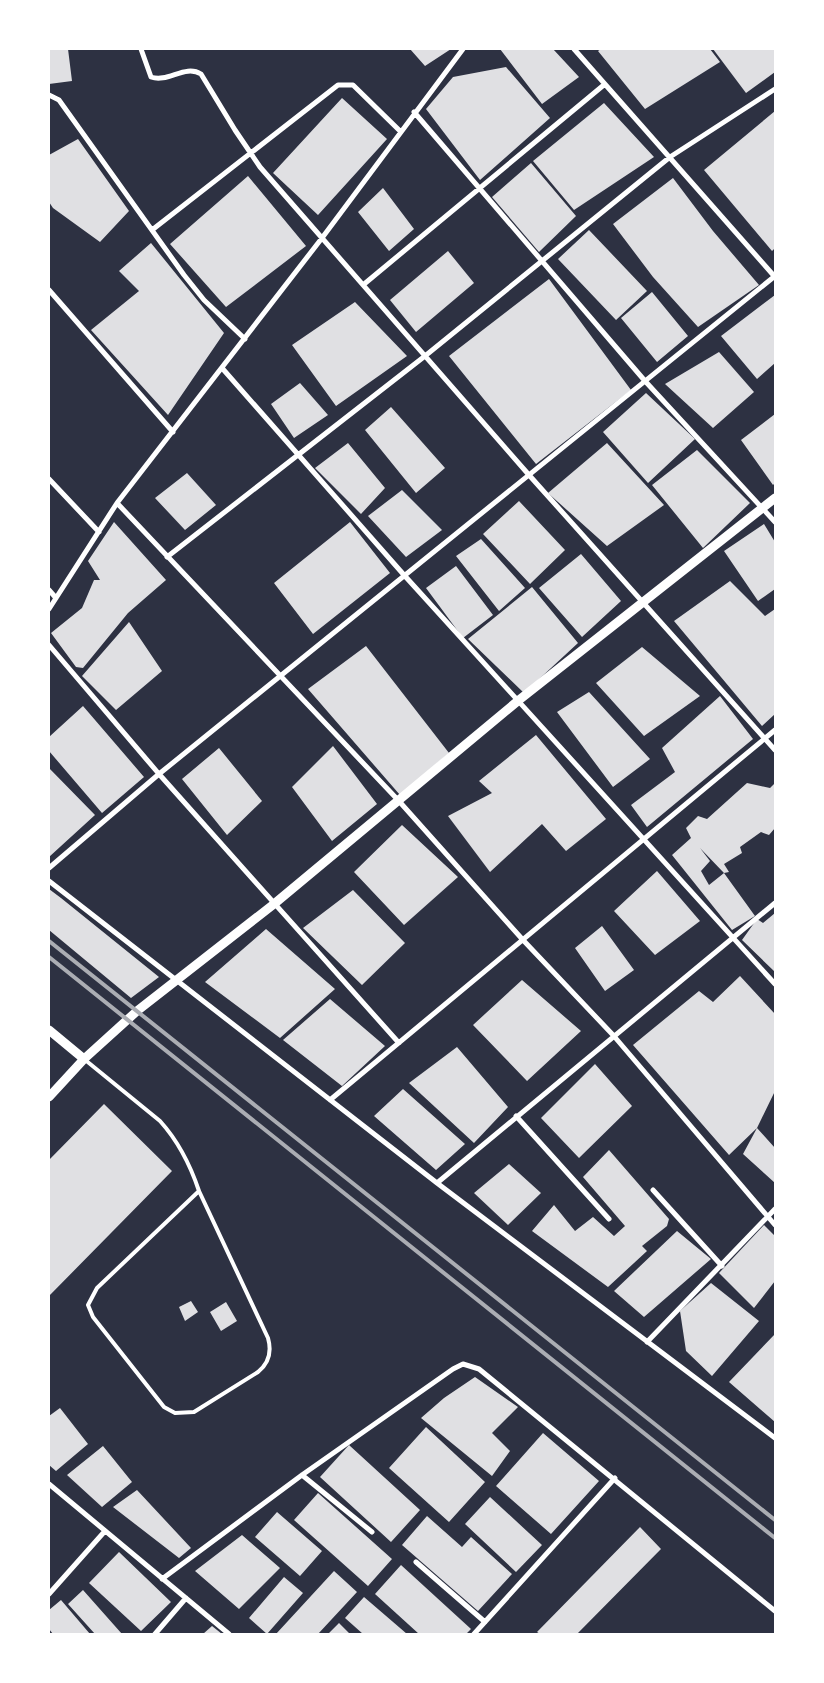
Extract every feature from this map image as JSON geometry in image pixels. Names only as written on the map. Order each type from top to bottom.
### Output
[{"type":"street","points":[[141,49],[147,71],[151,77],[159,80],[191,70],[201,74],[250,152],[322,238],[642,603],[775,750]]},
{"type":"street","points":[[49,609],[118,503],[322,238],[462,49]]},
{"type":"street","points":[[49,868],[159,774],[775,277],[574,49]]},
{"type":"street","points":[[363,285],[605,84]]},
{"type":"street","points":[[152,230],[338,85],[353,85],[400,131]]},
{"type":"street","points":[[168,557],[425,356],[670,157],[775,89]]},
{"type":"street","points":[[49,95],[59,100],[204,300],[245,339]]},
{"type":"street","points":[[414,112],[645,381],[775,522]]},
{"type":"street","points":[[770,272],[775,267]]},
{"type":"street","points":[[49,290],[173,432]]},
{"type":"street","points":[[222,368],[297,456],[775,984]]},
{"type":"street","points":[[49,479],[99,532]]},
{"type":"street","points":[[49,1097],[84,1059],[127,1019],[274,904],[518,700],[775,498]]},
{"type":"street","points":[[118,503],[398,800],[523,940],[613,1036],[775,1225]]},
{"type":"street","points":[[49,590],[56,598]]},
{"type":"street","points":[[49,645],[159,774],[399,1043]]},
{"type":"street","points":[[330,1100],[775,730]]},
{"type":"street","points":[[49,882],[437,1182],[775,1438]]},
{"type":"street","points":[[437,1182],[775,903]]},
{"type":"street","points":[[49,1030],[84,1059]]},
{"type":"street","points":[[516,1116],[609,1219]]},
{"type":"street","points":[[654,1190],[722,1266]]},
{"type":"street","points":[[648,1342],[769,1218],[775,1209]]},
{"type":"street","points":[[162,1579],[302,1475],[454,1369],[464,1364],[479,1369],[615,1478],[775,1612]]},
{"type":"street","points":[[302,1475],[372,1532]]},
{"type":"street","points":[[474,1634],[615,1478]]},
{"type":"street","points":[[49,1484],[230,1634]]},
{"type":"street","points":[[49,1594],[105,1531]]},
{"type":"street","points":[[416,1562],[485,1622]]},
{"type":"street","points":[[155,1634],[186,1598]]},
{"type":"lane","points":[[84,1059],[160,1121],[170,1133],[188,1161],[199,1191],[268,1338],[270,1353],[264,1367],[194,1412],[181,1414],[164,1407],[92,1318],[88,1305],[96,1288],[199,1191]]},
{"type":"building","points":[[49,49],[68,49],[72,81],[49,84]]},
{"type":"building","points":[[410,49],[451,49],[425,66]]},
{"type":"building","points":[[500,49],[553,49],[579,77],[542,104]]},
{"type":"building","points":[[601,49],[710,49],[720,62],[645,109],[598,51]]},
{"type":"building","points":[[713,49],[775,49],[775,72],[746,93]]},
{"type":"building","points":[[506,67],[550,118],[480,180],[426,109],[453,77]]},
{"type":"building","points":[[342,98],[387,139],[318,215],[273,173]]},
{"type":"building","points":[[604,103],[654,157],[574,210],[533,161]]},
{"type":"building","points":[[775,111],[775,248],[772,251],[704,170]]},
{"type":"building","points":[[78,139],[129,211],[100,242],[53,208],[49,202],[49,155]]},
{"type":"building","points":[[531,163],[576,216],[539,252],[492,197]]},
{"type":"building","points":[[248,176],[306,246],[226,307],[170,244]]},
{"type":"building","points":[[673,178],[713,231],[759,285],[698,327],[653,277],[613,224]]},
{"type":"building","points":[[383,188],[414,229],[389,251],[358,212]]},
{"type":"building","points":[[589,230],[647,291],[616,320],[558,259]]},
{"type":"building","points":[[151,243],[224,333],[168,415],[91,330],[139,291],[119,271]]},
{"type":"building","points":[[448,251],[474,283],[416,332],[390,300]]},
{"type":"building","points":[[549,279],[631,390],[536,464],[449,356]]},
{"type":"building","points":[[652,292],[688,336],[657,362],[621,318]]},
{"type":"building","points":[[775,295],[775,363],[757,379],[721,336]]},
{"type":"building","points":[[355,302],[407,356],[336,406],[292,345]]},
{"type":"building","points":[[719,352],[754,392],[713,428],[665,384]]},
{"type":"building","points":[[300,383],[328,415],[294,438],[271,404]]},
{"type":"building","points":[[646,393],[695,439],[648,483],[603,432]]},
{"type":"building","points":[[391,407],[445,468],[416,493],[365,430]]},
{"type":"building","points":[[775,414],[775,483],[773,485],[741,440]]},
{"type":"building","points":[[348,443],[385,488],[361,514],[315,468]]},
{"type":"building","points":[[607,443],[664,505],[607,546],[548,493]]},
{"type":"building","points":[[697,450],[750,503],[703,548],[652,485]]},
{"type":"building","points":[[187,473],[216,505],[185,530],[155,498]]},
{"type":"building","points":[[402,490],[442,530],[406,557],[368,516]]},
{"type":"building","points":[[519,501],[565,550],[530,584],[483,534]]},
{"type":"building","points":[[114,522],[166,580],[128,613],[83,668],[76,667],[51,633],[82,608],[94,580],[100,580],[88,561]]},
{"type":"building","points":[[350,522],[390,573],[313,634],[274,583]]},
{"type":"building","points":[[764,524],[775,542],[775,589],[758,601],[724,551]]},
{"type":"building","points":[[481,539],[525,588],[499,611],[456,556]]},
{"type":"building","points":[[581,554],[621,601],[582,637],[539,588]]},
{"type":"building","points":[[456,566],[493,615],[463,638],[426,588]]},
{"type":"building","points":[[730,581],[765,616],[775,609],[775,714],[762,726],[674,621]]},
{"type":"building","points":[[532,587],[578,643],[524,693],[468,639]]},
{"type":"building","points":[[129,622],[162,671],[116,710],[82,676]]},
{"type":"building","points":[[366,646],[449,753],[400,795],[308,689]]},
{"type":"building","points":[[642,647],[700,696],[644,736],[596,683]]},
{"type":"building","points":[[589,692],[650,759],[613,787],[557,712]]},
{"type":"building","points":[[720,696],[753,739],[647,827],[631,805],[675,772],[662,748]]},
{"type":"building","points":[[83,706],[144,777],[102,813],[49,751],[49,737]]},
{"type":"building","points":[[536,735],[606,819],[566,851],[542,824],[490,872],[448,816],[492,793],[479,781]]},
{"type":"building","points":[[333,746],[377,804],[332,841],[292,787]]},
{"type":"building","points":[[219,748],[262,801],[227,835],[182,779]]},
{"type":"building","points":[[49,768],[95,815],[49,857]]},
{"type":"building","points":[[747,783],[770,788],[775,783],[775,828],[769,835],[761,832],[740,847],[742,853],[724,864],[729,872],[724,873],[755,916],[732,930],[672,855],[691,838],[686,828],[698,816],[707,819]],"holes":[[[700,848],[724,873],[709,885],[701,871],[710,861]]]},
{"type":"building","points":[[402,825],[458,877],[404,925],[354,872]]},
{"type":"building","points":[[657,871],[700,921],[655,955],[614,911]]},
{"type":"building","points":[[49,889],[159,977],[131,998],[49,930]]},
{"type":"building","points":[[353,890],[405,943],[362,985],[303,928]]},
{"type":"building","points":[[775,913],[775,972],[742,940],[757,919],[763,923]]},
{"type":"building","points":[[602,926],[634,970],[605,991],[575,948]]},
{"type":"building","points":[[266,929],[335,989],[280,1038],[205,982]]},
{"type":"building","points":[[740,976],[775,1014],[775,1091],[757,1128],[729,1155],[633,1045],[699,991],[713,1002]]},
{"type":"building","points":[[522,980],[581,1031],[527,1081],[473,1025]]},
{"type":"building","points":[[330,999],[385,1046],[342,1086],[283,1040]]},
{"type":"building","points":[[457,1047],[508,1107],[474,1143],[409,1083]]},
{"type":"building","points":[[595,1064],[632,1106],[579,1158],[541,1118]]},
{"type":"building","points":[[403,1089],[465,1144],[436,1170],[374,1116]]},
{"type":"building","points":[[104,1104],[172,1171],[49,1296],[49,1160]]},
{"type":"building","points":[[757,1128],[775,1148],[775,1183],[743,1154]]},
{"type":"building","points":[[609,1150],[669,1219],[667,1226],[642,1246],[647,1251],[608,1287],[532,1231],[554,1205],[575,1231],[593,1217],[614,1236],[625,1226],[583,1177]]},
{"type":"building","points":[[509,1164],[541,1193],[508,1225],[474,1193]]},
{"type":"building","points":[[764,1225],[775,1236],[775,1281],[754,1308],[719,1273]]},
{"type":"building","points":[[677,1231],[711,1259],[644,1317],[614,1291]]},
{"type":"building","points":[[711,1283],[759,1321],[712,1376],[686,1351],[680,1311]]},
{"type":"building","points":[[191,1301],[198,1312],[185,1321],[179,1307]]},
{"type":"building","points":[[226,1302],[237,1321],[221,1331],[210,1312]]},
{"type":"building","points":[[775,1334],[775,1422],[729,1382]]},
{"type":"building","points":[[475,1377],[518,1407],[492,1433],[510,1451],[492,1476],[421,1418],[444,1398]]},
{"type":"building","points":[[60,1408],[88,1444],[56,1471],[49,1465],[49,1416]]},
{"type":"building","points":[[426,1427],[485,1482],[449,1522],[389,1468]]},
{"type":"building","points":[[543,1433],[599,1481],[551,1534],[496,1486]]},
{"type":"building","points":[[349,1445],[420,1510],[391,1542],[320,1477]]},
{"type":"building","points":[[103,1446],[132,1482],[102,1507],[67,1475]]},
{"type":"building","points":[[137,1490],[191,1548],[179,1558],[113,1507]]},
{"type":"building","points":[[318,1493],[392,1559],[368,1586],[294,1520]]},
{"type":"building","points":[[490,1497],[542,1545],[516,1572],[465,1524]]},
{"type":"building","points":[[277,1512],[322,1551],[300,1576],[255,1537]]},
{"type":"building","points":[[427,1516],[462,1547],[471,1537],[512,1574],[478,1611],[402,1545]]},
{"type":"building","points":[[640,1527],[661,1549],[577,1634],[540,1634],[537,1632]]},
{"type":"building","points":[[242,1535],[280,1568],[239,1609],[195,1571]]},
{"type":"building","points":[[119,1552],[171,1602],[141,1631],[89,1583]]},
{"type":"building","points":[[401,1565],[471,1629],[466,1634],[419,1634],[375,1594]]},
{"type":"building","points":[[334,1571],[357,1592],[318,1634],[276,1634]]},
{"type":"building","points":[[284,1577],[303,1593],[267,1634],[249,1618]]},
{"type":"building","points":[[83,1590],[122,1634],[95,1634],[68,1604]]},
{"type":"building","points":[[364,1597],[407,1634],[363,1634],[345,1618]]},
{"type":"building","points":[[61,1600],[90,1634],[53,1634],[49,1629],[49,1610]]},
{"type":"building","points":[[339,1623],[350,1634],[328,1634]]},
{"type":"building","points":[[212,1626],[222,1634],[203,1634]]},
{"type":"railway","points":[[49,941],[775,1520]]},
{"type":"railway","points":[[49,957],[775,1538]]}]
